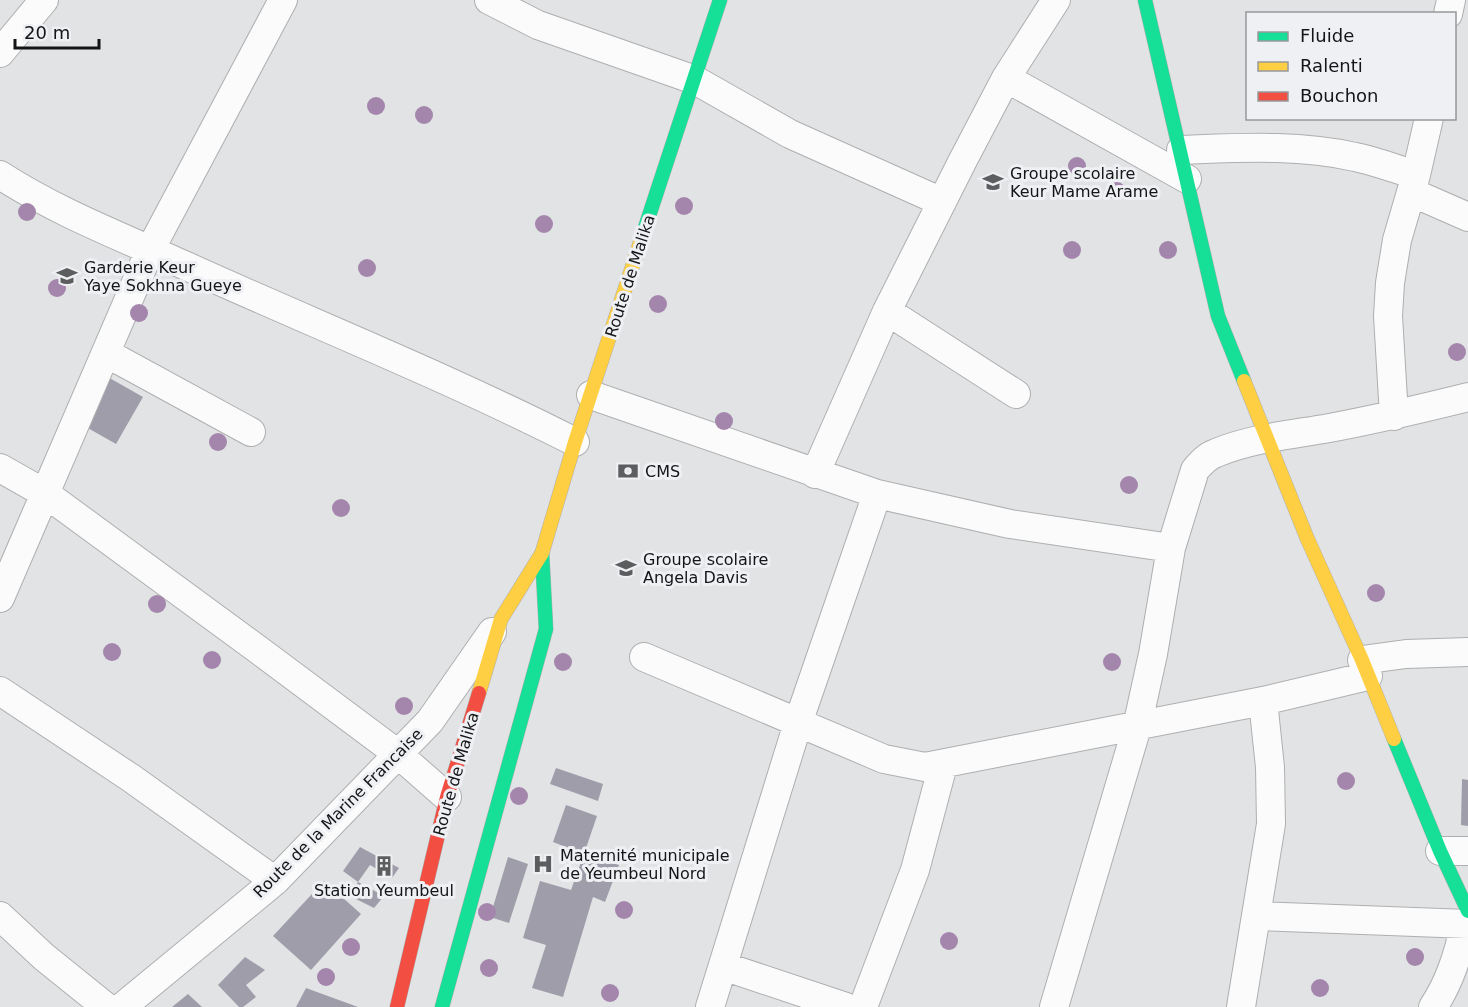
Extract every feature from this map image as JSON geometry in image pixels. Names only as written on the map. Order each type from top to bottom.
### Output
[{"type":"main road","name":"Route de Malika","points":[[397,1007],[406,993],[447,796],[501,619],[542,552],[574,442],[720,0]]},
{"type":"main road","points":[[1145,0],[1218,316],[1307,538],[1365,668],[1467,920]]},
{"type":"main road","name":"Route de Malika","points":[[442,1007],[546,629],[542,552]]},
{"type":"street","points":[[0,53],[44,0]]},
{"type":"street","points":[[0,598],[150,250],[283,0]]},
{"type":"street","points":[[489,0],[538,25],[695,80],[790,134],[942,202]]},
{"type":"street","points":[[815,474],[887,311],[942,202],[1006,78],[1056,0]]},
{"type":"street","points":[[1006,78],[1187,179]]},
{"type":"street","points":[[1394,416],[1388,316],[1390,283],[1397,240],[1414,184],[1429,120]]},
{"type":"street","points":[[1181,150],[1258,148],[1312,150],[1355,157],[1414,184],[1468,217]]},
{"type":"street","points":[[0,175],[40,199],[504,406],[574,442]]},
{"type":"street","points":[[887,311],[1016,394]]},
{"type":"street","points":[[106,353],[251,432]]},
{"type":"street","points":[[591,395],[877,494],[1010,524],[1171,548]]},
{"type":"street","points":[[1054,1007],[1137,727],[1153,654],[1171,548],[1195,470],[1214,453],[1267,439],[1394,416],[1468,397]]},
{"type":"street","points":[[0,468],[46,494],[398,754],[447,796]]},
{"type":"street","points":[[710,1007],[798,723],[877,494]]},
{"type":"street","name":"Route de la Marine Francaise","points":[[123,1007],[275,881],[430,721],[501,619]]},
{"type":"street","points":[[644,657],[884,759],[925,767],[1263,701],[1406,654],[1468,652]]},
{"type":"street","points":[[0,692],[131,778],[275,881]]},
{"type":"street","points":[[1242,1007],[1271,824],[1272,791],[1263,701]]},
{"type":"street","points":[[862,1007],[915,870],[942,765]]},
{"type":"street","points":[[1440,851],[1468,851]]},
{"type":"street","points":[[0,916],[44,957],[106,1007]]},
{"type":"street","points":[[1257,916],[1467,920],[1458,956],[1441,1001]]},
{"type":"street","points":[[723,966],[846,1007]]},
{"type":"building","points":[[106,376],[143,397],[116,444],[79,423]]},
{"type":"building","points":[[556,768],[603,784],[598,801],[550,784]]},
{"type":"building","points":[[1462,779],[1468,780],[1468,826],[1461,825]]},
{"type":"building","points":[[566,805],[597,816],[584,854],[553,842]]},
{"type":"building","points":[[360,847],[399,868],[392,878],[370,865],[358,882],[343,871]]},
{"type":"building","points":[[584,854],[619,865],[605,902],[593,897],[563,997],[532,988],[546,945],[523,938],[540,881],[571,890]]},
{"type":"building","points":[[508,857],[528,864],[509,923],[490,917]]},
{"type":"building","points":[[324,881],[361,914],[311,970],[273,936]]},
{"type":"building","points":[[358,882],[384,896],[374,908],[350,896]]},
{"type":"building","points":[[245,957],[265,970],[246,985],[256,997],[243,1007],[239,1007],[218,985]]},
{"type":"building","points":[[306,988],[358,1007],[296,1007]]},
{"type":"building","points":[[188,994],[202,1007],[172,1007]]},
{"type":"traffic: fast","points":[[643,234],[720,0]]},
{"type":"traffic: fast","points":[[1145,0],[1218,316],[1244,381]]},
{"type":"traffic: fast","points":[[442,1007],[546,629],[542,553]]},
{"type":"traffic: fast","points":[[1394,739],[1440,851],[1468,911]]},
{"type":"traffic: slow","points":[[479,693],[501,619],[542,553],[575,442],[643,234]]},
{"type":"traffic: slow","points":[[1244,381],[1307,538],[1362,660],[1394,739]]},
{"type":"traffic: jam","points":[[397,1007],[447,797],[479,693]]},
{"type":"place","name":"Groupe scolaire Keur Mame Arame","points":[[993,182]]},
{"type":"place","name":"Garderie Keur Yaye Sokhna Gueye","points":[[67,276]]},
{"type":"place","name":"CMS","points":[[628,471]]},
{"type":"place","name":"Groupe scolaire Angela Davis","points":[[626,568]]},
{"type":"place","name":"Maternité municipale de Yeumbeul Nord","points":[[543,864]]},
{"type":"place","name":"Station Yeumbeul","points":[[384,866]]}]
